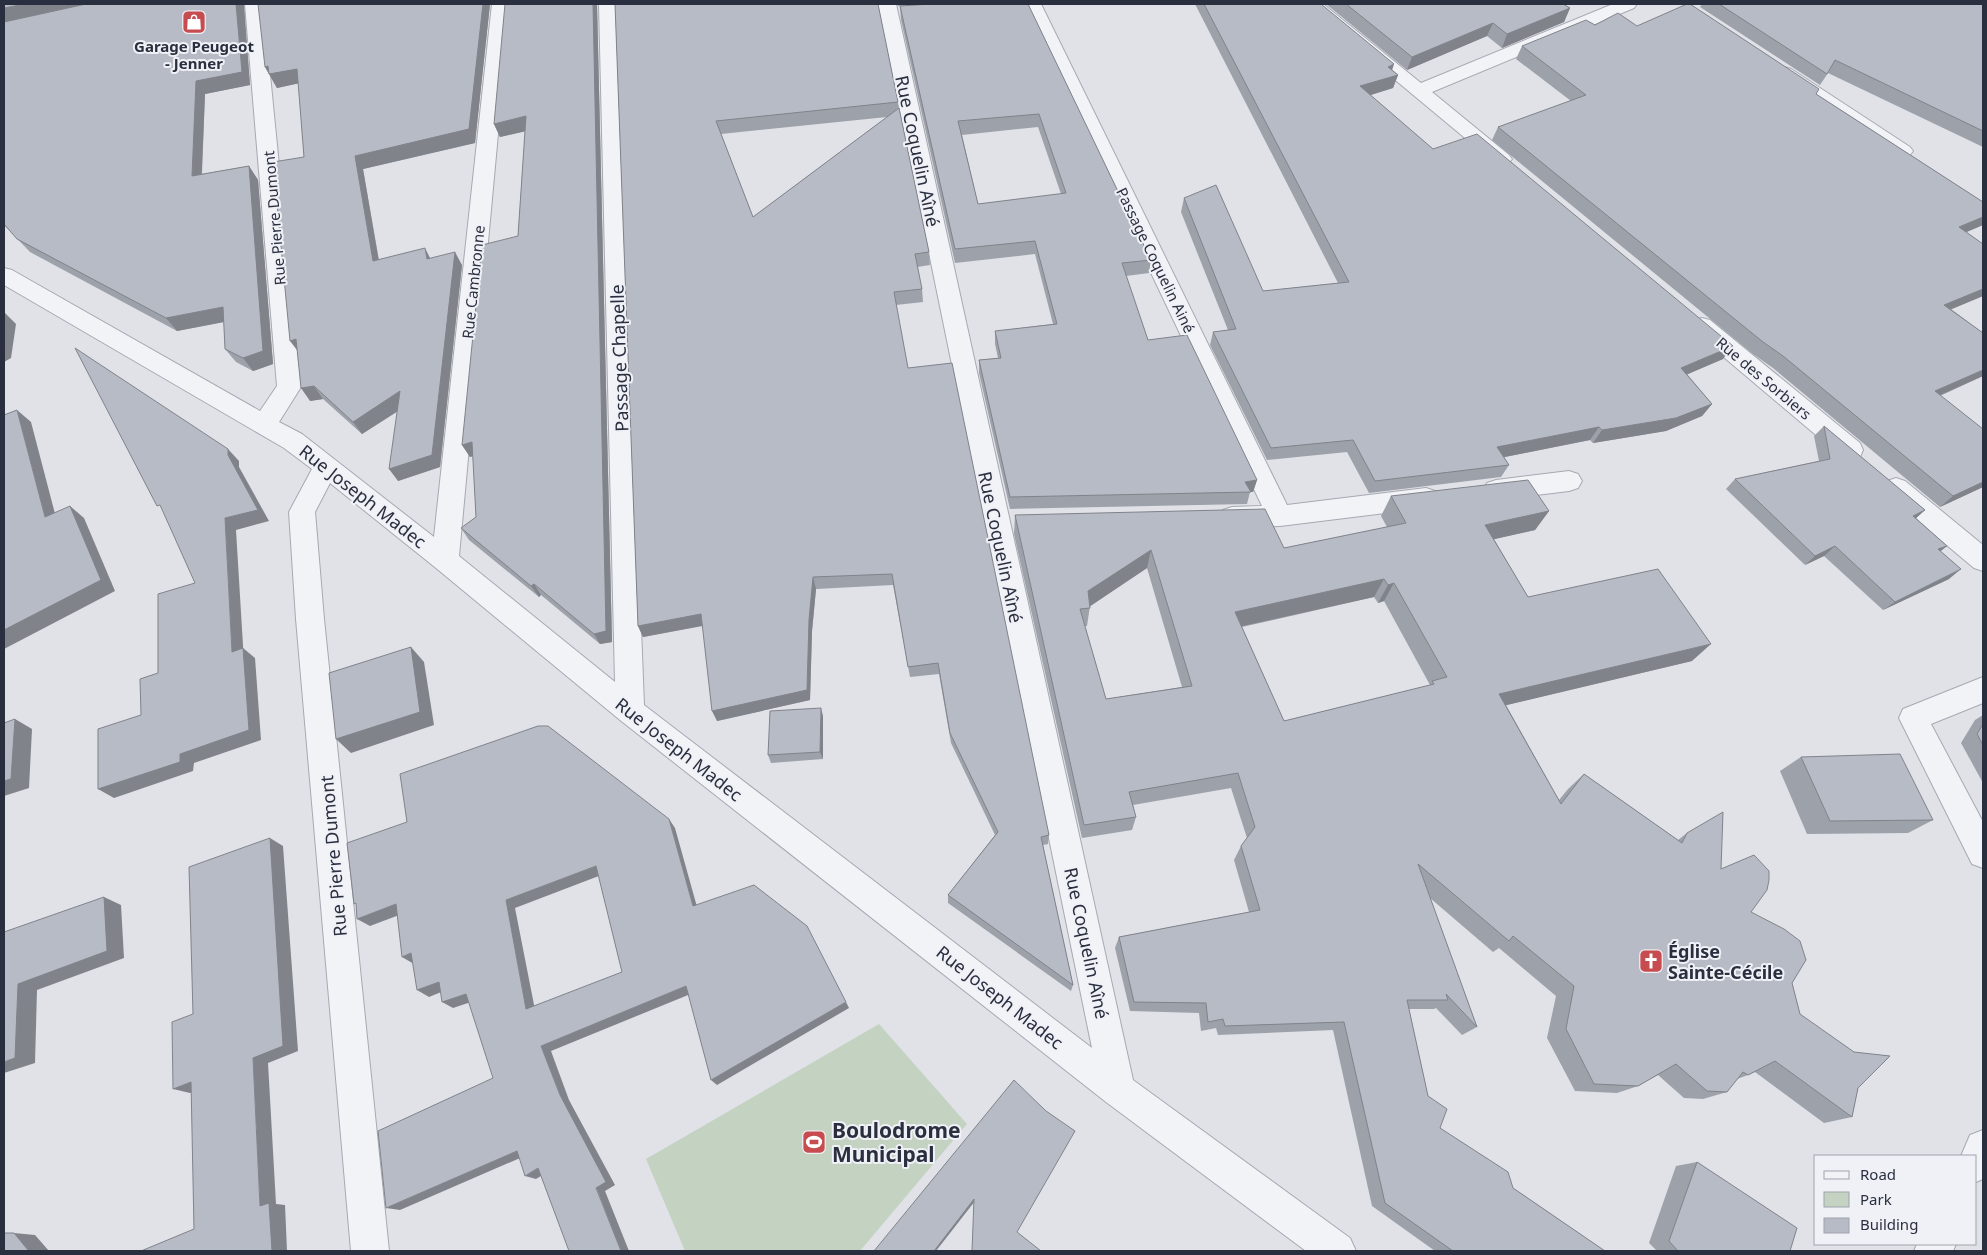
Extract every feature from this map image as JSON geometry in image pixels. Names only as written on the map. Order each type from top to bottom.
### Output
[{"type":"street","name":"Rue Pierre Dumont","points":[[254,4],[289,387],[264,425]]},
{"type":"street","name":"Rue Cambronne","points":[[444,560],[501,4]]},
{"type":"street","name":"Passage Chapelle","points":[[608,4],[630,712]]},
{"type":"street","name":"Passage Coquelin Ainé","points":[[1032,4],[1280,516]]},
{"type":"street","points":[[1313,4],[1518,173]]},
{"type":"street","points":[[1419,90],[1628,4]]},
{"type":"street","name":"Rue Coquelin Aîné","points":[[894,10],[996,522],[1118,1090]]},
{"type":"street","points":[[1770,63],[1918,161]]},
{"type":"street","name":"Rue Joseph Madec","points":[[4,274],[293,442],[326,466],[630,712],[1118,1090],[1337,1251]]},
{"type":"street","name":"Rue des Sorbiers","points":[[1686,313],[1983,560]]},
{"type":"street","name":"Rue Pierre Dumont","points":[[326,466],[302,512],[311,629],[370,1251]]},
{"type":"street","points":[[1212,518],[1280,516],[1569,481]]},
{"type":"street","points":[[996,522],[1025,522]]},
{"type":"street","points":[[1983,690],[1913,718],[1983,853]]},
{"type":"street","points":[[1977,1162],[1983,1148]]},
{"type":"green space","name":"Boulodrome Municipal","points":[[879,1024],[967,1124],[860,1251],[685,1251],[646,1159]]},
{"type":"building","points":[[4,4],[24,4],[4,8]]},
{"type":"building","points":[[86,4],[236,4],[242,72],[196,81],[192,176],[249,166],[263,351],[243,358],[225,349],[223,307],[166,318],[17,239],[4,224],[4,22]]},
{"type":"building","points":[[258,4],[483,4],[469,129],[355,156],[373,261],[425,248],[427,259],[455,252],[432,455],[389,469],[400,391],[353,422],[314,386],[301,388],[296,339],[290,341],[273,162],[304,157],[297,69],[269,74],[268,66],[265,67]]},
{"type":"building","points":[[505,4],[593,4],[606,631],[594,634],[534,584],[531,586],[461,528],[476,517],[472,442],[462,445],[482,245],[518,236],[526,116],[494,124]]},
{"type":"building","points":[[615,4],[878,4],[898,102],[716,121],[753,217],[899,108],[929,252],[915,254],[922,289],[894,292],[908,368],[952,363],[1049,835],[1041,837],[1073,985],[948,895],[998,832],[950,733],[938,663],[908,667],[892,574],[813,577],[809,620],[807,690],[712,711],[701,614],[638,626]]},
{"type":"building","points":[[931,4],[1028,4],[1151,260],[1122,263],[1148,340],[1187,335],[1257,480],[1245,482],[1251,492],[1010,497],[979,360],[1001,358],[995,331],[1057,324],[1035,241],[955,249],[900,6]],"holes":[[[1039,114],[1066,193],[978,204],[958,121]]]},
{"type":"building","points":[[1204,4],[1321,4],[1394,64],[1388,67],[1398,75],[1360,86],[1433,149],[1477,134],[1733,346],[1681,368],[1712,404],[1676,418],[1602,430],[1599,427],[1497,447],[1509,465],[1375,481],[1353,440],[1271,448],[1213,332],[1236,329],[1184,198],[1216,185],[1263,291],[1349,282]]},
{"type":"building","points":[[1346,4],[1563,4],[1570,8],[1507,34],[1493,23],[1412,57]]},
{"type":"building","points":[[1690,4],[1819,89],[1816,94],[1983,202],[1983,217],[1959,227],[1983,244],[1983,289],[1944,305],[1983,333],[1983,370],[1935,391],[1983,429],[1983,482],[1953,496],[1783,356],[1763,342],[1498,127],[1586,95],[1522,46],[1586,20],[1595,25],[1618,13],[1637,26]]},
{"type":"building","points":[[1719,4],[1983,4],[1983,131],[1835,60],[1827,74]]},
{"type":"building","points":[[75,348],[228,449],[228,455],[258,510],[225,518],[232,652],[243,648],[249,730],[180,754],[180,762],[98,789],[98,729],[141,715],[140,679],[158,673],[158,594],[195,583],[160,505],[157,506]]},
{"type":"building","points":[[17,410],[45,517],[70,506],[101,580],[4,630],[4,415]]},
{"type":"building","points":[[1824,426],[1925,510],[1913,516],[1947,546],[1938,549],[1961,569],[1895,602],[1835,546],[1815,556],[1735,479],[1830,459]]},
{"type":"building","points":[[1528,480],[1549,511],[1485,525],[1528,597],[1658,569],[1711,644],[1499,694],[1561,804],[1584,774],[1682,843],[1687,833],[1723,812],[1721,869],[1754,855],[1769,871],[1769,880],[1767,890],[1751,912],[1784,929],[1800,941],[1806,960],[1792,983],[1800,1014],[1854,1052],[1890,1056],[1858,1088],[1852,1117],[1775,1061],[1748,1075],[1743,1072],[1727,1092],[1707,1091],[1676,1064],[1638,1086],[1594,1084],[1566,1029],[1574,986],[1513,936],[1509,941],[1418,864],[1477,1027],[1446,994],[1448,1000],[1407,1000],[1428,1096],[1447,1109],[1440,1128],[1508,1172],[1513,1188],[1605,1251],[1453,1251],[1385,1203],[1344,1022],[1225,1026],[1223,1019],[1208,1022],[1206,1003],[1134,1002],[1119,937],[1260,910],[1241,846],[1255,827],[1238,773],[1129,792],[1136,817],[1084,825],[1015,515],[1265,509],[1284,548],[1406,523],[1391,496]],"holes":[[[1151,550],[1192,686],[1106,699],[1080,609],[1090,608],[1088,591]],[[1384,579],[1388,585],[1394,583],[1447,677],[1432,681],[1434,684],[1284,721],[1235,612]]]},
{"type":"building","points":[[411,647],[420,712],[336,739],[329,673]]},
{"type":"building","points":[[821,708],[820,752],[768,755],[770,711]]},
{"type":"building","points":[[15,719],[11,779],[4,781],[4,723]]},
{"type":"building","points":[[1983,724],[1983,745],[1977,734]]},
{"type":"building","points":[[538,726],[548,726],[669,819],[693,906],[754,885],[807,926],[846,1002],[711,1080],[686,986],[541,1046],[560,1095],[606,1182],[596,1188],[621,1251],[569,1251],[538,1168],[525,1176],[517,1151],[386,1208],[378,1131],[493,1078],[466,994],[442,1002],[439,982],[417,990],[411,953],[402,957],[396,904],[357,919],[347,843],[407,822],[400,774]],"holes":[[[596,866],[622,972],[526,1009],[506,900]]]},
{"type":"building","points":[[1900,754],[1933,820],[1830,821],[1801,757]]},
{"type":"building","points":[[270,838],[283,1046],[253,1058],[260,1206],[269,1203],[272,1251],[141,1251],[194,1229],[191,1082],[173,1089],[172,1022],[193,1014],[189,867]]},
{"type":"building","points":[[104,897],[107,951],[18,984],[15,1058],[4,1062],[4,932]]},
{"type":"building","points":[[1014,1080],[1046,1111],[1075,1131],[1017,1232],[1041,1251],[972,1251],[974,1199],[934,1251],[874,1251]]},
{"type":"building","points":[[1697,1162],[1797,1228],[1790,1251],[1678,1251],[1669,1241]]},
{"type":"building","points":[[4,1233],[14,1233],[28,1251],[4,1251]]},
{"type":"place","name":"Garage Peugeot - Jenner","points":[[194,22]]},
{"type":"place","name":"Église Sainte-Cécile","points":[[1651,961]]},
{"type":"place","name":"Boulodrome Municipal","points":[[814,1142]]}]
